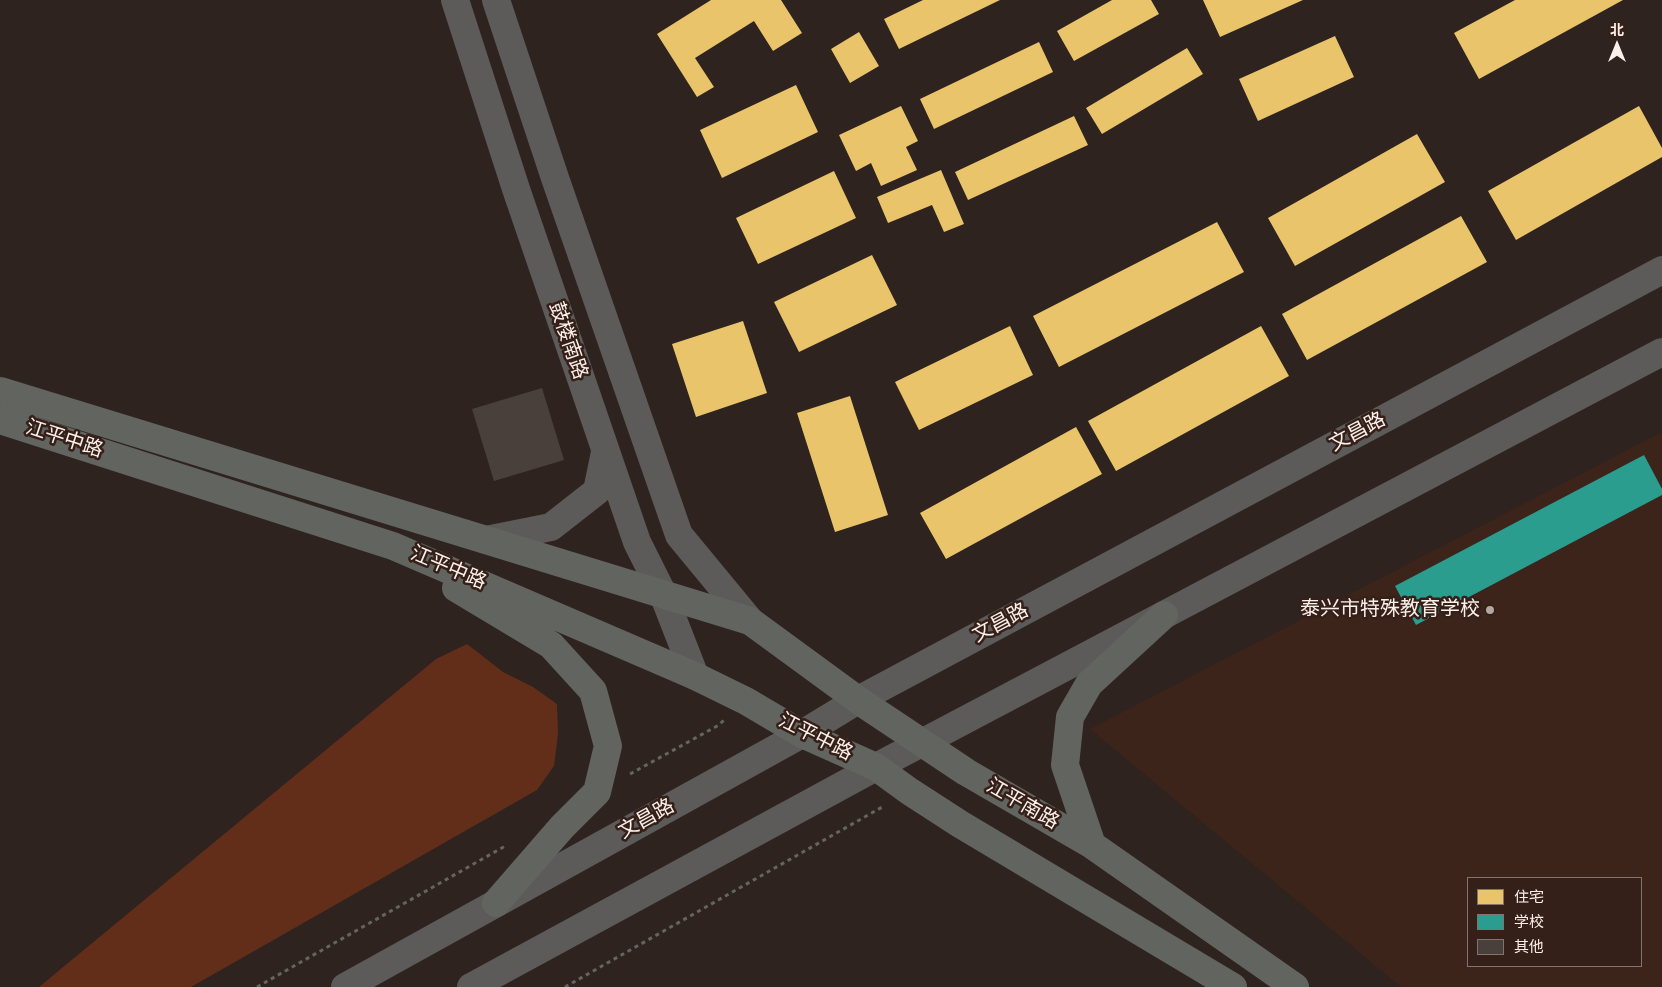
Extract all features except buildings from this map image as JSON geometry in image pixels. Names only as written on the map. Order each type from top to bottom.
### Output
[{"type":"main road","name":"鼓楼南路","points":[[455,0],[516,189],[605,452],[637,542],[663,594],[695,676]]},
{"type":"main road","points":[[496,0],[555,178],[679,535],[750,620]]},
{"type":"main road","name":"文昌路","points":[[345,987],[802,734],[858,700],[1662,270]]},
{"type":"main road","points":[[471,987],[876,767],[1662,352]]},
{"type":"main road","name":"江平中路","points":[[0,390],[750,620]]},
{"type":"main road","name":"江平中路","points":[[0,420],[393,546],[695,676],[746,701],[802,734],[876,767]]},
{"type":"main road","points":[[486,540],[551,527],[597,490],[605,452]]},
{"type":"main road","points":[[418,557],[462,592],[551,645],[593,691],[608,746],[597,792],[562,827],[496,903]]},
{"type":"main road","points":[[1092,845],[1065,765],[1070,717],[1089,684],[1164,615]]},
{"type":"main road","name":"江平南路","points":[[750,620],[858,700],[966,772],[1092,845],[1295,987]]},
{"type":"main road","points":[[876,767],[910,792],[960,824],[1233,987]]},
{"type":"path","points":[[565,987],[910,792]]},
{"type":"shaded area","name":"泰兴市特殊教育学校","points":[[1662,432],[1662,987],[1401,987],[1090,729]]},
{"type":"shaded area","points":[[467,644],[503,672],[533,687],[557,704],[558,734],[554,766],[537,790],[191,987],[39,987],[436,659]]},
{"type":"place","name":"泰兴市特殊教育学校","points":[[1490,610]]}]
